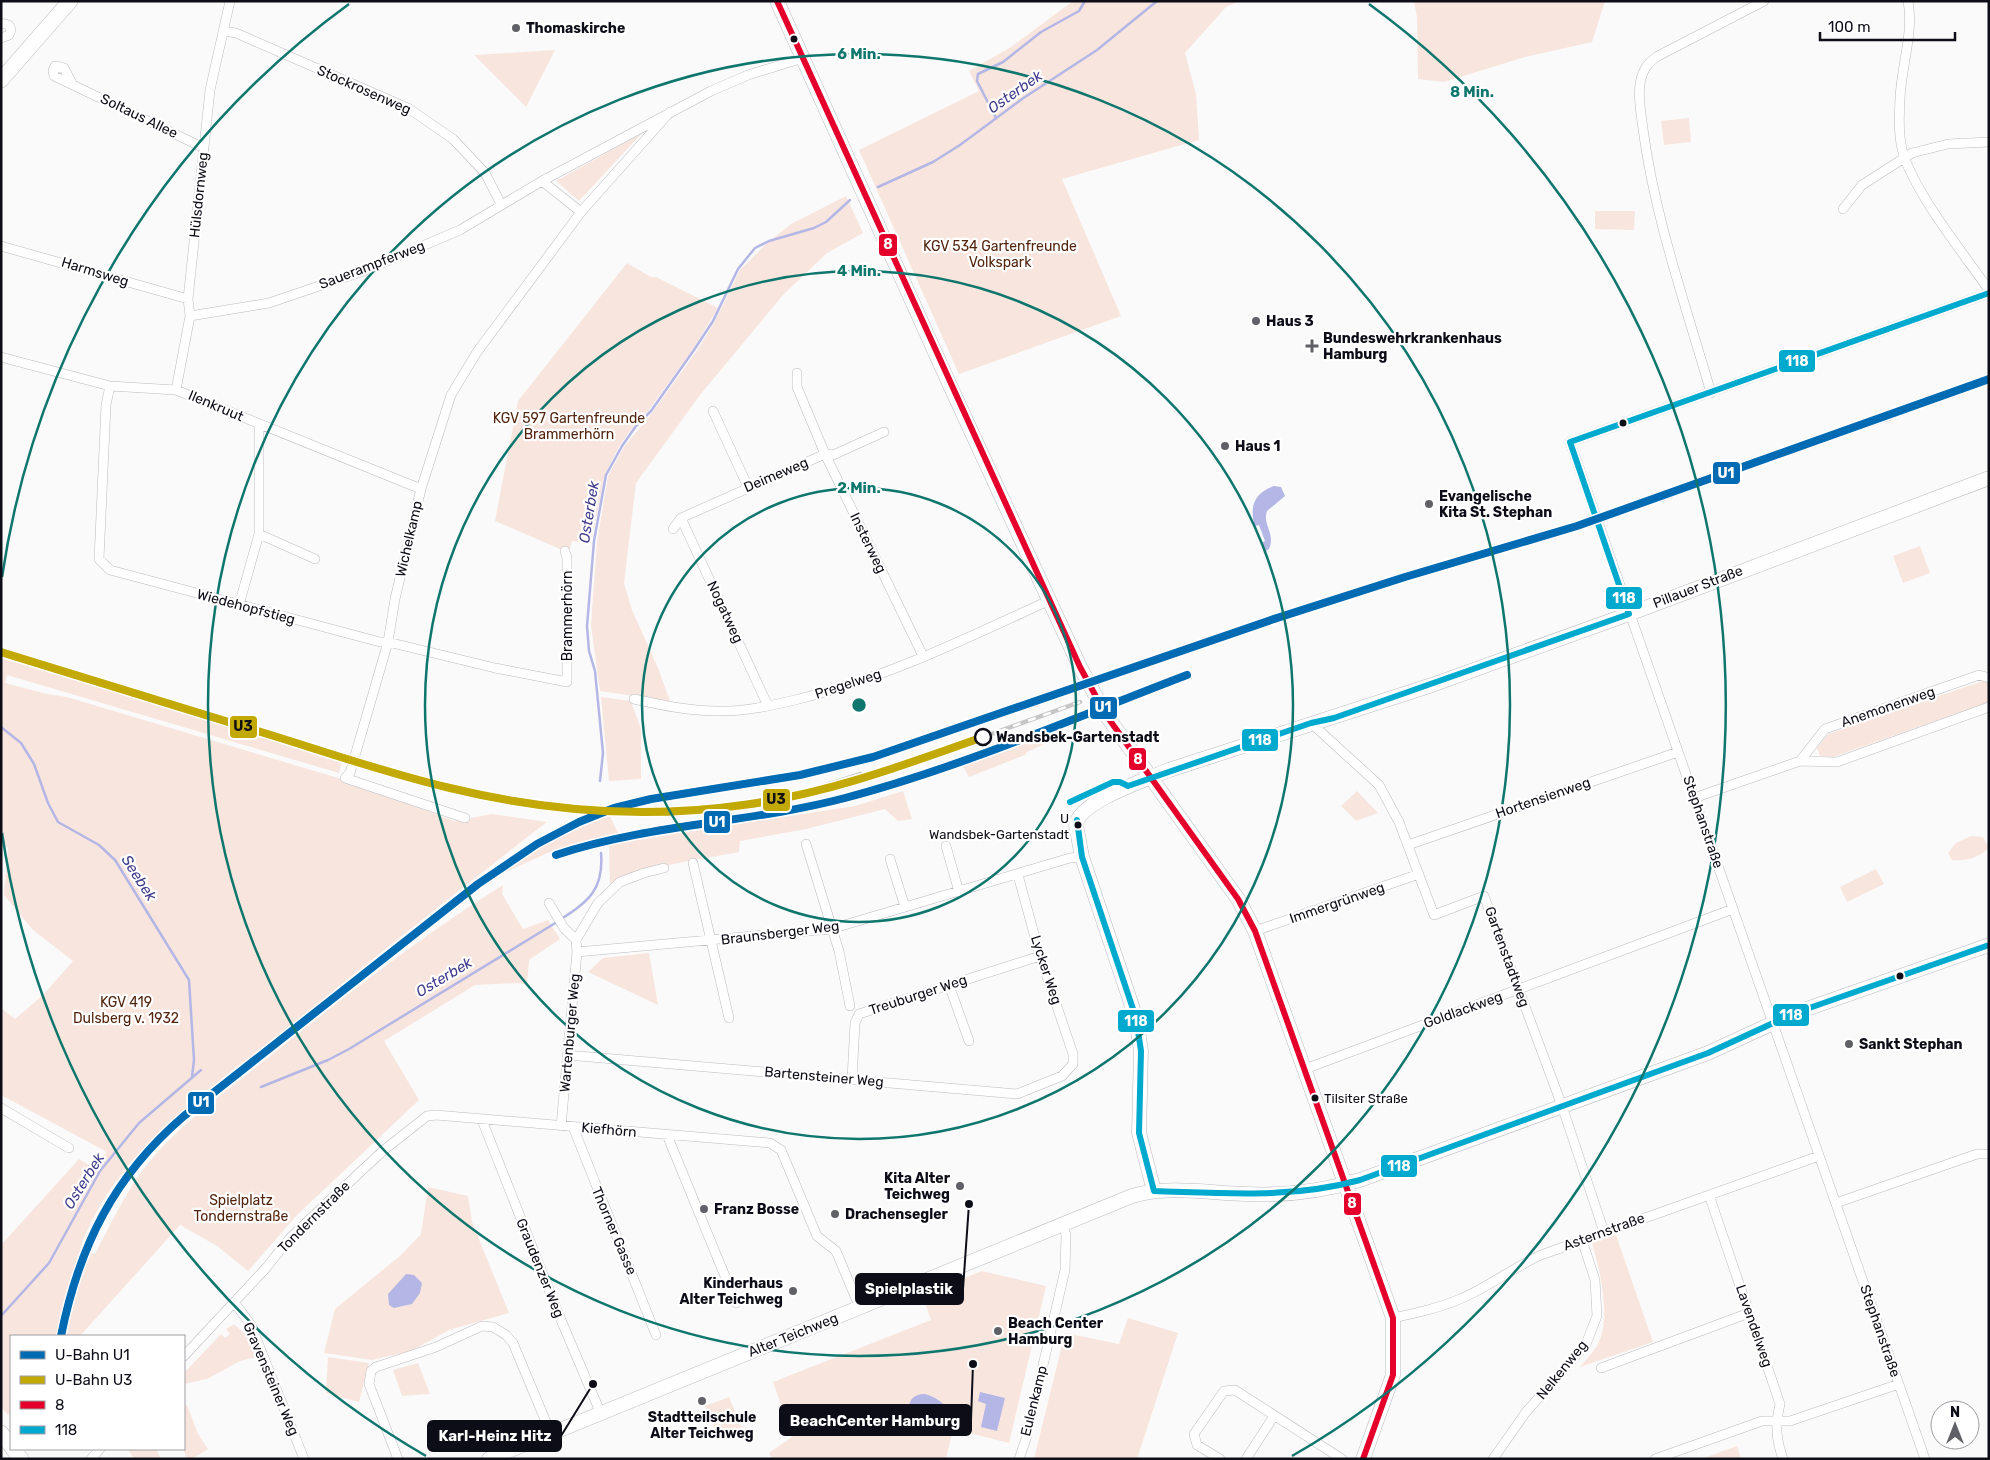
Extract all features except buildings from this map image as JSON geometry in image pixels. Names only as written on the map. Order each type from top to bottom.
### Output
[{"type":"main road","points":[[1,80],[70,1]]},
{"type":"main road","points":[[1,1433],[10,1445]]},
{"type":"street","name":"Hülsdornweg","points":[[176,390],[190,316],[188,299],[210,90],[230,1]]},
{"type":"street","points":[[777,1],[1050,600],[1106,715],[1238,899],[1255,931],[1393,1318],[1393,1376],[1363,1459]]},
{"type":"street","points":[[1764,1],[1658,56],[1649,63],[1642,73],[1640,85],[1640,109],[1653,186],[1711,393],[1989,292],[1918,185],[1904,158],[1899,124],[1900,78],[1911,15],[1908,1]]},
{"type":"street","points":[[1,23],[9,25],[11,30],[9,35],[1,38]]},
{"type":"street","name":"Stockrosenweg","points":[[223,31],[236,34],[408,108],[453,139],[484,173],[501,204]]},
{"type":"street","name":"Sauerampferweg","points":[[190,316],[270,302],[366,270],[460,230],[542,180],[670,112],[748,75],[803,58]]},
{"type":"street","name":"Soltaus Allee","points":[[73,85],[204,148]]},
{"type":"street","name":"Sauerampferweg","points":[[581,212],[670,112]]},
{"type":"street","points":[[1843,209],[1862,185],[1912,153],[1948,144],[1989,142]]},
{"type":"street","points":[[542,180],[581,212]]},
{"type":"street","name":"Wichelkamp","points":[[465,818],[345,778],[350,773],[388,642],[395,599],[421,489],[450,395],[477,352],[581,212]]},
{"type":"street","name":"Harmsweg","points":[[1,246],[188,299]]},
{"type":"street","name":"Ilenkruut","points":[[1,357],[110,386],[176,390],[421,489]]},
{"type":"street","name":"Insterweg","points":[[797,373],[797,387],[826,454],[923,656]]},
{"type":"street","name":"Wiedehopfstieg","points":[[110,386],[106,404],[99,559],[110,570],[380,642],[388,642],[495,668],[567,682]]},
{"type":"street","name":"Stephanstraße","points":[[1711,393],[1570,442],[1925,1459]]},
{"type":"street","points":[[713,410],[748,487]]},
{"type":"street","points":[[239,605],[259,534],[259,424]]},
{"type":"street","name":"Deimeweg","points":[[673,529],[681,518],[748,487],[826,454],[833,455],[884,432]]},
{"type":"street","name":"Pillauer Straße","points":[[1082,857],[1077,820],[1092,806],[1128,786],[1311,723],[1344,715],[1629,614],[1989,478]]},
{"type":"street","name":"Nogatweg","points":[[681,518],[768,706]]},
{"type":"street","points":[[259,534],[315,559]]},
{"type":"street","name":"Brammerhörn","points":[[565,551],[567,558],[567,682]]},
{"type":"street","name":"Pregelweg","points":[[634,699],[675,708],[716,712],[768,706],[853,685],[1050,600]]},
{"type":"street","name":"Anemonenweg","points":[[1800,761],[1825,729],[1979,675],[1989,678]]},
{"type":"street","points":[[1694,798],[1800,761],[1837,762],[1989,707]]},
{"type":"street","name":"Gartenstadtweg","points":[[1311,723],[1379,785],[1399,822],[1434,914],[1484,896],[1562,1106],[1604,1232]]},
{"type":"street","name":"Hortensienweg","points":[[1408,845],[1678,752]]},
{"type":"street","points":[[806,844],[839,951],[850,1006]]},
{"type":"street","points":[[946,846],[959,892]]},
{"type":"street","points":[[1082,857],[1136,1018],[1141,1051],[1139,1133],[1154,1191]]},
{"type":"street","name":"Braunsberger Weg","points":[[577,952],[832,929],[1070,858],[1082,857]]},
{"type":"street","points":[[890,859],[905,907]]},
{"type":"street","name":"Braunsberger Weg","points":[[693,863],[712,941]]},
{"type":"street","points":[[549,903],[558,919],[576,940],[598,903],[620,882],[664,868]]},
{"type":"street","name":"Immergrünweg","points":[[1255,931],[1419,874]]},
{"type":"street","name":"Lycker Weg","points":[[1018,875],[1040,956],[1073,1054],[1073,1064]]},
{"type":"street","name":"Goldlackweg","points":[[1305,1069],[1733,909]]},
{"type":"street","name":"Wartenburger Weg","points":[[561,1126],[577,952],[576,940]]},
{"type":"street","points":[[712,941],[729,1018]]},
{"type":"street","points":[[1063,1225],[1132,1196],[1154,1191],[1264,1194],[1312,1191],[1346,1184],[1708,1053],[1795,1012],[1989,945]]},
{"type":"street","name":"Treuburger Weg","points":[[852,1079],[855,1023],[859,1014],[1040,956]]},
{"type":"street","points":[[949,985],[969,1041]]},
{"type":"street","name":"Bartensteiner Weg","points":[[568,1055],[1017,1094],[1062,1076],[1073,1064]]},
{"type":"street","points":[[1,1108],[69,1148]]},
{"type":"street","name":"Kiefhörn","points":[[436,1115],[573,1128],[770,1143],[781,1150],[817,1236],[836,1251],[860,1308]]},
{"type":"street","name":"Tondernstraße","points":[[185,1355],[290,1238],[378,1154],[427,1116],[436,1115]]},
{"type":"street","name":"Graudenzer Weg","points":[[482,1120],[561,1320],[601,1414]]},
{"type":"street","name":"Thorner Gasse","points":[[573,1128],[656,1335]]},
{"type":"street","points":[[667,1135],[736,1303]]},
{"type":"street","points":[[1836,1203],[1977,1154],[1989,1154]]},
{"type":"street","name":"Asternstraße","points":[[1393,1318],[1462,1299],[1521,1264],[1604,1232],[1819,1156]]},
{"type":"street","name":"Lavendelweg","points":[[1709,1195],[1780,1404],[1776,1420],[1776,1438],[1783,1459]]},
{"type":"street","name":"Alter Teichweg","points":[[489,1459],[1063,1225]]},
{"type":"street","name":"Eulenkamp","points":[[1019,1459],[1028,1430],[1065,1270],[1066,1235],[1063,1225]]},
{"type":"street","name":"Nelkenweg","points":[[1493,1459],[1526,1412],[1586,1344],[1598,1316],[1595,1280],[1582,1240]]},
{"type":"street","name":"Gravensteiner Weg","points":[[234,1302],[251,1325],[304,1459]]},
{"type":"street","name":"Nelkenweg","points":[[1601,1368],[1749,1313]]},
{"type":"street","points":[[398,1459],[369,1384],[371,1371],[376,1367],[436,1347],[482,1326],[493,1327],[506,1335],[513,1343],[551,1434]]},
{"type":"street","points":[[1655,1459],[1762,1421],[1790,1421],[1899,1384]]},
{"type":"street","points":[[1220,1459],[1197,1445],[1194,1434],[1224,1391],[1235,1390],[1342,1459]]},
{"type":"street","points":[[1246,1459],[1274,1416]]},
{"type":"green space","name":"KGV 534 Gartenfreunde Volkspark","points":[[1073,1],[1240,1],[1226,7],[1185,53],[1196,94],[1199,140],[1062,179],[1121,316],[959,374],[859,150],[979,91],[969,71],[1011,47]]},
{"type":"green space","points":[[1414,1],[1605,1],[1592,42],[1525,57],[1444,82],[1418,79],[1417,17]]},
{"type":"green space","points":[[555,50],[526,107],[474,55]]},
{"type":"green space","points":[[1689,118],[1691,142],[1664,145],[1661,121]]},
{"type":"green space","points":[[642,133],[579,201],[556,181]]},
{"type":"green space","points":[[846,196],[863,233],[827,253],[783,295],[700,395],[636,483],[624,583],[632,610],[658,668],[670,701],[600,691],[591,625],[597,542],[608,476],[624,447],[652,413],[696,352],[715,321],[740,270],[766,244],[791,224]]},
{"type":"green space","points":[[1595,211],[1635,211],[1634,230],[1595,229]]},
{"type":"green space","name":"KGV 597 Gartenfreunde Brammerhörn","points":[[627,263],[651,277],[656,277],[718,308],[693,349],[649,410],[635,424],[620,445],[605,474],[591,543],[572,541],[570,549],[560,549],[495,521],[518,401]]},
{"type":"green space","points":[[1920,546],[1930,573],[1903,583],[1893,556]]},
{"type":"green space","points":[[1,658],[342,761],[339,773],[7,675],[5,683],[67,697],[348,781],[454,821],[492,814],[547,822],[205,1092],[174,1119],[145,1147],[119,1178],[97,1212],[80,1249],[95,1254],[137,1178],[150,1161],[196,1115],[411,947],[472,905],[503,885],[502,894],[523,929],[548,920],[560,939],[529,960],[527,985],[518,983],[475,985],[384,1041],[419,1100],[296,1216],[248,1271],[217,1246],[180,1225],[81,1335],[10,1335],[10,1413],[8,1415],[1,1407],[1,1245],[79,1159],[92,1167],[107,1152],[1,1095],[1,1008],[15,1019],[43,995],[73,961],[33,930],[4,895],[8,848],[1,843]]},
{"type":"green space","points":[[1983,681],[1989,683],[1989,702],[1833,757],[1820,756],[1817,748],[1828,734]]},
{"type":"green space","points":[[601,697],[631,701],[641,729],[641,779],[609,781]]},
{"type":"green space","points":[[1049,733],[1053,740],[1027,752],[1025,755],[969,777],[961,763]]},
{"type":"green space","points":[[903,791],[912,819],[898,821],[885,809],[806,829],[740,841],[739,852],[641,870],[610,884],[609,844],[855,806]]},
{"type":"green space","points":[[1357,791],[1378,813],[1356,821],[1341,806]]},
{"type":"green space","points":[[610,816],[618,833],[554,850],[495,877],[551,842]]},
{"type":"green space","points":[[1971,836],[1983,837],[1989,848],[1972,858],[1952,860],[1948,853],[1956,843]]},
{"type":"green space","points":[[1876,869],[1884,884],[1847,902],[1840,887]]},
{"type":"green space","points":[[649,953],[658,1005],[588,972],[603,958]]},
{"type":"green space","points":[[428,1187],[468,1196],[472,1222],[509,1313],[449,1330],[411,1351],[372,1360],[324,1353],[335,1309],[401,1255],[421,1234]]},
{"type":"green space","points":[[1616,1235],[1653,1342],[1580,1367],[1597,1346],[1604,1323],[1601,1281],[1592,1243]]},
{"type":"green space","points":[[982,1271],[1046,1286],[1009,1443],[953,1429],[946,1459],[772,1459],[769,1453],[792,1437],[773,1382],[931,1320],[922,1294]]},
{"type":"green space","points":[[1128,1318],[1178,1333],[1137,1459],[1034,1459],[1065,1333],[1119,1344]]},
{"type":"green space","points":[[234,1324],[247,1336],[256,1357],[240,1361],[207,1379],[185,1384],[185,1372],[221,1334],[225,1338],[230,1334],[226,1329]]},
{"type":"green space","points":[[328,1357],[369,1363],[359,1402],[326,1393]]},
{"type":"green space","points":[[418,1363],[430,1394],[402,1396],[393,1370]]},
{"type":"green space","points":[[729,1397],[743,1431],[719,1440],[705,1406]]},
{"type":"green space","points":[[187,1405],[198,1434],[208,1449],[192,1459],[187,1459],[183,1450],[185,1450],[185,1406]]},
{"type":"green space","points":[[1737,1446],[1741,1459],[1701,1459]]},
{"type":"green space","points":[[129,1450],[156,1450],[161,1459],[134,1459]]},
{"type":"water","points":[[1274,486],[1281,487],[1285,496],[1267,511],[1266,521],[1271,543],[1266,551],[1261,543],[1265,541],[1259,525],[1255,526],[1253,507],[1262,493]]},
{"type":"water","points":[[406,1274],[414,1275],[422,1283],[420,1293],[412,1304],[394,1308],[389,1305],[388,1294]]},
{"type":"water","points":[[980,1392],[1005,1398],[997,1431],[981,1427],[986,1404],[978,1401]]},
{"type":"water","points":[[925,1394],[939,1400],[948,1411],[949,1422],[940,1431],[923,1427],[912,1414],[911,1401],[916,1396]]},
{"type":"waterway","points":[[996,118],[977,81],[978,74],[1003,62],[1041,32],[1079,11],[1085,1]]},
{"type":"waterway","name":"Osterbek","points":[[878,187],[933,162],[960,145],[1022,99],[1097,50],[1157,1]]},
{"type":"waterway","name":"Osterbek","points":[[600,781],[603,753],[595,671],[589,651],[587,626],[594,541],[606,475],[636,426],[651,411],[694,350],[713,321],[738,269],[755,248],[769,241],[814,228],[826,222],[850,200]]},
{"type":"waterway","name":"Seebek","points":[[1,727],[21,743],[34,764],[48,803],[58,822],[99,845],[115,860],[189,980],[194,1060],[192,1077]]},
{"type":"waterway","name":"Osterbek","points":[[561,919],[587,900],[593,893],[600,876],[601,853]]},
{"type":"waterway","name":"Osterbek","points":[[261,1087],[328,1060],[349,1049],[557,922]]},
{"type":"waterway","name":"Osterbek","points":[[1,1316],[49,1263],[100,1171],[139,1123],[201,1070]]},
{"type":"railway","points":[[1799,447],[1890,418]]},
{"type":"railway","points":[[1661,500],[1749,464]]},
{"type":"railway","points":[[983,737],[1080,702]]},
{"type":"railway","points":[[752,804],[798,794],[861,774]]},
{"type":"metro line","name":"U1","points":[[61,1335],[78,1272],[89,1243],[119,1188],[159,1139],[184,1116],[478,884],[537,844],[579,822],[614,808],[651,799],[800,775],[873,757],[1271,620],[1405,577],[1577,526],[1989,379]]},
{"type":"metro line","name":"U3","points":[[1,652],[361,764],[486,796],[559,807],[633,812],[670,811],[706,809],[774,800],[805,794],[865,777],[983,737]]},
{"type":"metro line","name":"U1","points":[[556,855],[591,845],[663,830],[809,806],[889,786],[1018,741],[1187,675]]},
{"type":"transit line","name":"8","points":[[777,1],[1080,667],[1106,715],[1238,899],[1255,931],[1393,1318],[1393,1375],[1363,1459]]},
{"type":"transit line","name":"118","points":[[1070,802],[1113,782],[1120,782],[1128,786],[1311,723],[1334,718],[1629,614],[1570,442],[1989,293]]},
{"type":"transit line","name":"118","points":[[1077,820],[1082,857],[1136,1018],[1141,1051],[1139,1133],[1154,1191],[1283,1192],[1309,1190],[1360,1180],[1708,1053],[1795,1013],[1989,945]]},
{"type":"place","name":"Thomaskirche","points":[[516,28]]},
{"type":"place","name":"Haus 3","points":[[1256,321]]},
{"type":"place","name":"Bundeswehrkrankenhaus Hamburg","points":[[1312,346]]},
{"type":"place","name":"Haus 1","points":[[1225,446]]},
{"type":"place","name":"Evangelische Kita St. Stephan","points":[[1429,504]]},
{"type":"place","name":"Wandsbek-Gartenstadt","points":[[983,737]]},
{"type":"place","name":"U Wandsbek-Gartenstadt","points":[[1078,825]]},
{"type":"place","name":"Sankt Stephan","points":[[1849,1044]]},
{"type":"place","name":"Tilsiter Straße","points":[[1315,1098]]},
{"type":"place","name":"Kita Alter Teichweg","points":[[960,1186]]},
{"type":"place","name":"Spielplastik","points":[[969,1204]]},
{"type":"place","name":"Franz Bosse","points":[[704,1209]]},
{"type":"place","name":"Drachensegler","points":[[835,1214]]},
{"type":"place","name":"Kinderhaus Alter Teichweg","points":[[793,1291]]},
{"type":"place","name":"Beach Center Hamburg","points":[[998,1331]]},
{"type":"place","name":"BeachCenter Hamburg","points":[[973,1364]]},
{"type":"place","name":"Karl-Heinz Hitz","points":[[593,1384]]},
{"type":"place","name":"Stadtteilschule Alter Teichweg","points":[[702,1401]]},
{"type":"park label","name":"KGV 419 Dulsberg v. 1932","points":[[126,1010]]},
{"type":"park label","name":"Spielplatz Tondernstraße","points":[[241,1208]]}]
